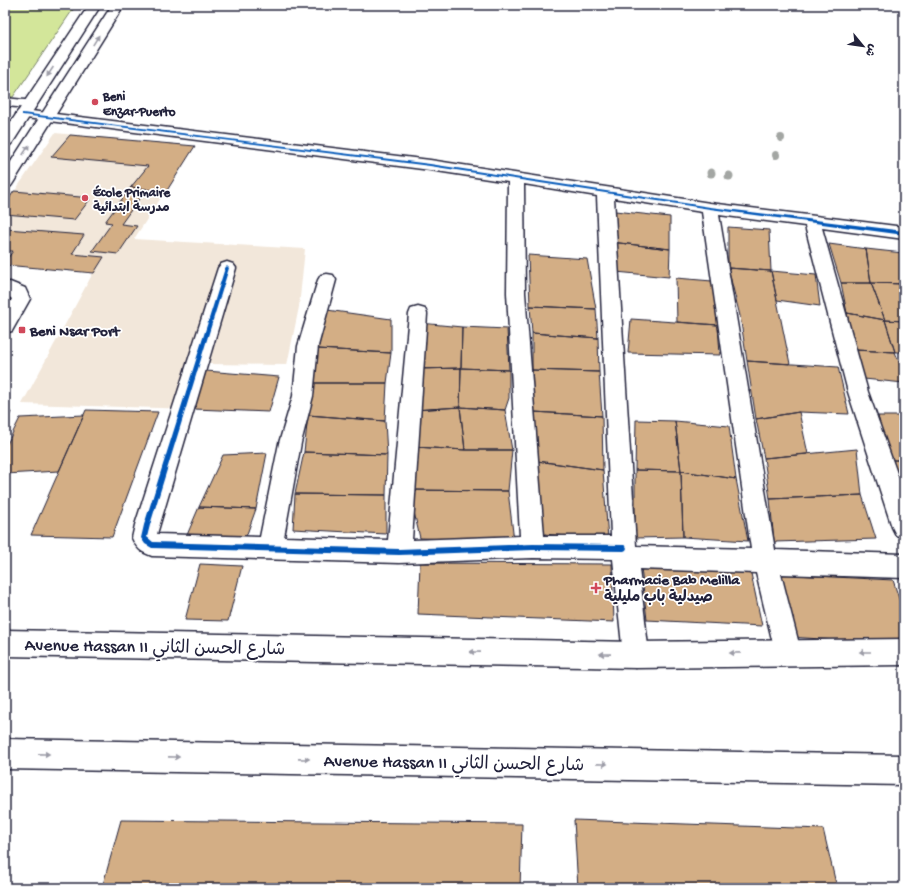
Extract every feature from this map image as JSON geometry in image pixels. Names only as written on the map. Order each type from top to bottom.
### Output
[{"type":"main road","points":[[5,142],[95,5]]},
{"type":"main road","points":[[5,183],[118,5]]},
{"type":"main road","points":[[5,102],[47,117],[430,165],[710,208],[904,233]]},
{"type":"main road","points":[[516,177],[516,293],[533,547]]},
{"type":"main road","points":[[605,191],[624,553],[636,655]]},
{"type":"main road","points":[[710,208],[766,562],[788,652]]},
{"type":"main road","points":[[812,221],[858,392],[904,527]]},
{"type":"main road","points":[[227,268],[146,525],[144,538],[152,545],[399,552],[533,547],[766,562],[904,566]]},
{"type":"main road","points":[[270,549],[290,443],[303,396],[308,346],[327,280]]},
{"type":"main road","points":[[5,290],[10,289],[18,293],[21,299],[5,326]]},
{"type":"main road","points":[[399,552],[418,314]]},
{"type":"main road","name":"Avenue Hassan II شارع الحسن الثاني","points":[[5,643],[636,655],[788,652],[904,652]]},
{"type":"main road","name":"Avenue Hassan II شارع الحسن الثاني","points":[[5,754],[904,770]]},
{"type":"shaded area","points":[[55,133],[195,146],[134,239],[305,249],[299,307],[287,365],[208,364],[194,409],[22,404],[93,273],[5,265],[5,219],[8,215],[5,214],[5,205]]},
{"type":"green space","points":[[5,5],[76,5],[13,97],[5,96]]},
{"type":"building","points":[[70,135],[195,146],[166,192],[131,187],[148,166],[51,157]]},
{"type":"building","points":[[131,187],[146,189],[121,224],[137,226],[118,254],[92,251],[112,223],[105,222]]},
{"type":"building","points":[[14,191],[91,198],[74,220],[5,214],[5,205]]},
{"type":"building","points":[[615,211],[670,217],[670,249],[611,242]]},
{"type":"building","points":[[728,227],[769,230],[771,271],[728,268]]},
{"type":"building","points":[[6,229],[84,235],[72,254],[104,257],[94,273],[5,265],[5,262],[13,251],[5,251]]},
{"type":"building","points":[[611,242],[670,249],[669,277],[616,272]]},
{"type":"building","points":[[829,244],[866,249],[871,283],[841,283]]},
{"type":"building","points":[[866,249],[903,253],[904,284],[871,283]]},
{"type":"building","points":[[528,255],[587,259],[596,309],[530,306]]},
{"type":"building","points":[[728,268],[771,271],[790,364],[747,361],[740,316]]},
{"type":"building","points":[[771,271],[816,275],[820,306],[777,300]]},
{"type":"building","points":[[676,278],[712,281],[718,325],[677,322]]},
{"type":"building","points":[[841,283],[871,283],[885,320],[847,313]]},
{"type":"building","points":[[871,283],[904,284],[904,321],[885,320]]},
{"type":"building","points":[[530,306],[596,309],[598,338],[532,333]]},
{"type":"building","points":[[327,310],[391,319],[391,353],[318,349]]},
{"type":"building","points":[[847,313],[885,320],[895,352],[855,350]]},
{"type":"building","points":[[631,319],[718,325],[720,355],[628,353]]},
{"type":"building","points":[[885,320],[904,321],[904,352],[895,352]]},
{"type":"building","points":[[420,323],[462,327],[461,368],[417,369]]},
{"type":"building","points":[[462,327],[507,329],[509,370],[461,368]]},
{"type":"building","points":[[532,333],[598,338],[599,372],[532,370]]},
{"type":"building","points":[[318,349],[391,353],[387,383],[313,383]]},
{"type":"building","points":[[855,350],[895,352],[904,374],[904,383],[864,379]]},
{"type":"building","points":[[747,361],[838,367],[849,414],[799,412],[756,419]]},
{"type":"building","points":[[461,368],[509,370],[509,398],[505,410],[460,407]]},
{"type":"building","points":[[461,368],[460,407],[414,410],[417,369]]},
{"type":"building","points":[[532,370],[599,372],[602,416],[534,412]]},
{"type":"building","points":[[206,371],[279,377],[269,412],[194,409]]},
{"type":"building","points":[[313,383],[387,383],[385,421],[308,415]]},
{"type":"building","points":[[460,407],[505,410],[512,450],[465,450]]},
{"type":"building","points":[[460,407],[465,450],[415,447],[414,410]]},
{"type":"building","points":[[86,410],[158,412],[112,537],[31,535]]},
{"type":"building","points":[[5,412],[11,412],[5,425]]},
{"type":"building","points":[[534,412],[602,416],[603,470],[537,461]]},
{"type":"building","points":[[799,412],[808,454],[764,458],[756,419]]},
{"type":"building","points":[[84,415],[59,471],[5,474],[5,448],[20,418]]},
{"type":"building","points":[[308,415],[385,421],[387,455],[304,452]]},
{"type":"building","points":[[878,416],[904,416],[904,460],[888,460]]},
{"type":"building","points":[[636,420],[675,421],[681,471],[635,470]]},
{"type":"building","points":[[675,421],[729,426],[736,479],[681,471]]},
{"type":"building","points":[[415,447],[465,450],[512,450],[508,491],[409,490]]},
{"type":"building","points":[[857,449],[862,495],[770,499],[764,458]]},
{"type":"building","points":[[304,452],[387,455],[386,495],[295,494]]},
{"type":"building","points":[[267,453],[256,509],[199,507],[223,455]]},
{"type":"building","points":[[888,460],[904,460],[904,511]]},
{"type":"building","points":[[537,461],[603,470],[608,539],[543,534]]},
{"type":"building","points":[[635,470],[681,471],[683,537],[635,538]]},
{"type":"building","points":[[681,471],[736,479],[748,541],[683,537]]},
{"type":"building","points":[[409,490],[508,491],[514,541],[420,538]]},
{"type":"building","points":[[295,494],[386,495],[386,534],[293,529]]},
{"type":"building","points":[[862,495],[876,539],[774,542],[770,499]]},
{"type":"building","points":[[199,507],[256,509],[243,545],[184,542]]},
{"type":"building","points":[[640,559],[749,564],[762,626],[647,620]]},
{"type":"building","points":[[420,563],[612,564],[614,622],[418,614]]},
{"type":"building","points":[[200,564],[242,566],[228,621],[185,620]]},
{"type":"building","points":[[775,574],[893,580],[904,614],[904,644],[789,637]]},
{"type":"building","points":[[121,820],[522,824],[520,888],[102,888]]},
{"type":"building","points":[[574,820],[823,829],[837,888],[578,888]]},
{"type":"cycle path","points":[[23,114],[430,165],[710,208],[904,233]]},
{"type":"cycle path","points":[[227,268],[147,525],[144,538],[147,542],[152,545],[399,552],[533,547],[624,548]]},
{"type":"place","name":"Beni Enzar-Puerto","points":[[95,102]]},
{"type":"place","name":"École Primaire مدرسة ابتدائية","points":[[85,198]]},
{"type":"place","name":"Beni Nsar Port","points":[[22,330]]},
{"type":"place","name":"Pharmacie Bab Melilla صيدلية باب مليلية","points":[[596,588]]}]
